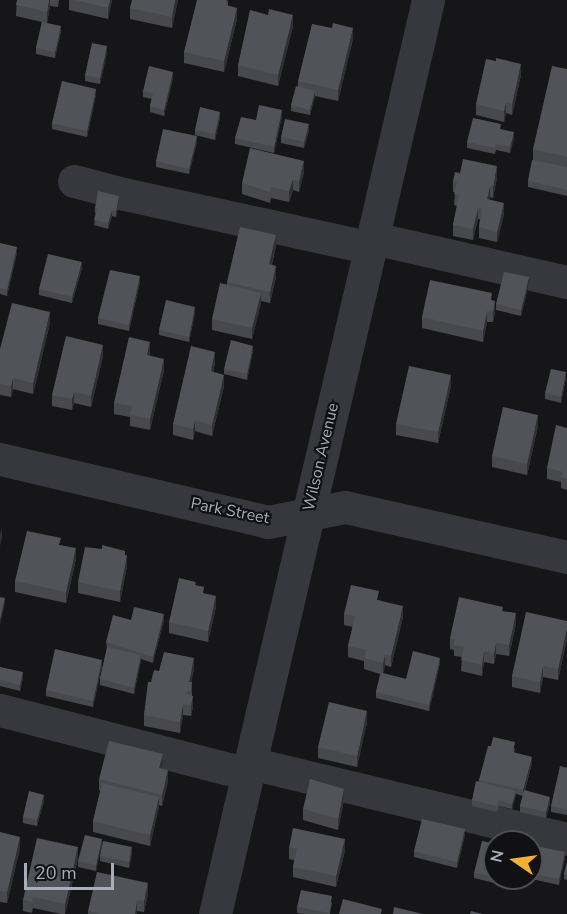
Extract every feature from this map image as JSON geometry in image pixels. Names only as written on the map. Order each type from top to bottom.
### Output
[{"type":"street","name":"Wilson Avenue","points":[[215,914],[428,0]]},
{"type":"street","points":[[74,181],[124,194],[567,282]]},
{"type":"street","name":"Park Street","points":[[0,459],[268,522],[345,507],[567,557]]},
{"type":"street","points":[[0,710],[249,769],[567,839]]},
{"type":"building","points":[[17,0],[49,0],[47,12],[16,5]]},
{"type":"building","points":[[75,0],[110,0],[108,8]]},
{"type":"building","points":[[132,0],[175,0],[172,17],[130,8]]},
{"type":"building","points":[[197,0],[227,0],[226,5],[237,8],[224,61],[184,52]]},
{"type":"building","points":[[269,9],[293,15],[278,75],[238,65],[250,10],[268,15]]},
{"type":"building","points":[[42,22],[61,26],[55,52],[36,48]]},
{"type":"building","points":[[333,23],[353,28],[338,90],[298,81],[312,24],[332,28]]},
{"type":"building","points":[[92,43],[107,46],[100,78],[85,75]]},
{"type":"building","points":[[496,58],[521,64],[512,104],[506,102],[504,111],[476,104],[486,59],[496,61]]},
{"type":"building","points":[[149,66],[173,72],[164,110],[150,106],[153,93],[143,91]]},
{"type":"building","points":[[552,66],[567,69],[567,157],[533,149]]},
{"type":"building","points":[[62,81],[96,89],[87,131],[52,123]]},
{"type":"building","points":[[296,86],[315,91],[310,110],[291,105]]},
{"type":"building","points":[[259,105],[282,110],[274,147],[235,138],[241,117],[256,120]]},
{"type":"building","points":[[200,107],[220,112],[215,134],[195,130]]},
{"type":"building","points":[[473,118],[501,124],[500,129],[514,132],[510,147],[496,144],[495,148],[467,142]]},
{"type":"building","points":[[285,119],[309,124],[304,142],[281,137]]},
{"type":"building","points":[[163,129],[197,136],[189,169],[156,161]]},
{"type":"building","points":[[250,148],[304,161],[299,181],[293,179],[289,191],[271,187],[270,192],[242,183]]},
{"type":"building","points":[[463,159],[497,166],[493,187],[490,186],[487,199],[504,203],[497,232],[479,227],[482,209],[478,208],[473,229],[453,225],[459,195],[454,194],[457,182],[453,181],[455,172],[460,173]]},
{"type":"building","points":[[532,160],[567,167],[567,190],[528,181]]},
{"type":"building","points":[[98,191],[119,196],[116,211],[112,210],[108,223],[94,220]]},
{"type":"building","points":[[240,227],[276,235],[269,264],[276,266],[270,292],[227,282]]},
{"type":"building","points":[[0,243],[17,247],[7,290],[0,288]]},
{"type":"building","points":[[48,254],[82,262],[72,297],[39,289]]},
{"type":"building","points":[[110,270],[140,276],[129,325],[98,318]]},
{"type":"building","points":[[504,272],[529,277],[521,310],[496,304]]},
{"type":"building","points":[[430,280],[492,293],[491,300],[495,301],[493,312],[487,311],[483,331],[422,317]]},
{"type":"building","points":[[220,283],[261,293],[252,328],[212,319]]},
{"type":"building","points":[[166,300],[195,307],[189,337],[159,330]]},
{"type":"building","points":[[12,303],[50,312],[33,383],[13,378],[11,386],[0,384],[0,349]]},
{"type":"building","points":[[66,336],[103,345],[91,396],[74,392],[72,399],[52,395]]},
{"type":"building","points":[[129,337],[150,342],[147,355],[164,359],[150,419],[130,415],[132,406],[114,403]]},
{"type":"building","points":[[231,340],[253,346],[247,374],[224,369]]},
{"type":"building","points":[[191,346],[215,352],[211,371],[224,375],[212,425],[195,420],[193,429],[173,424]]},
{"type":"building","points":[[409,366],[451,375],[438,432],[396,424]]},
{"type":"building","points":[[551,369],[566,372],[561,397],[545,393]]},
{"type":"building","points":[[503,407],[538,415],[527,464],[492,456]]},
{"type":"building","points":[[556,425],[567,428],[567,479],[561,477],[563,472],[547,468]]},
{"type":"building","points":[[27,531],[61,538],[59,545],[76,548],[66,592],[15,581]]},
{"type":"building","points":[[102,545],[125,551],[127,555],[120,591],[78,582],[85,547],[102,549]]},
{"type":"building","points":[[179,578],[196,582],[195,585],[204,587],[203,593],[216,596],[208,631],[169,622]]},
{"type":"building","points":[[351,585],[379,591],[377,600],[403,606],[391,656],[385,654],[383,663],[364,658],[366,650],[348,646],[355,616],[344,614]]},
{"type":"building","points":[[0,597],[5,598],[0,620]]},
{"type":"building","points":[[459,597],[503,607],[502,611],[516,613],[509,645],[496,643],[494,653],[484,651],[482,665],[461,660],[464,647],[454,645],[455,639],[450,638]]},
{"type":"building","points":[[134,607],[164,614],[153,657],[106,642],[113,615],[131,620]]},
{"type":"building","points":[[526,612],[567,621],[558,669],[543,666],[540,682],[512,676]]},
{"type":"building","points":[[107,647],[141,655],[134,688],[100,679]]},
{"type":"building","points":[[55,649],[102,660],[93,701],[46,690]]},
{"type":"building","points":[[413,651],[440,658],[429,705],[376,692],[381,673],[406,679]]},
{"type":"building","points":[[164,652],[194,658],[189,682],[192,682],[191,692],[187,691],[186,694],[193,696],[191,705],[183,704],[180,722],[144,715],[148,682],[151,682],[154,670],[159,671]]},
{"type":"building","points":[[0,667],[23,672],[20,685],[0,680]]},
{"type":"building","points":[[329,702],[367,711],[357,756],[318,747]]},
{"type":"building","points":[[493,737],[515,742],[513,752],[532,757],[523,790],[479,780],[488,746],[491,746]]},
{"type":"building","points":[[109,741],[163,754],[159,768],[168,770],[162,795],[99,779]]},
{"type":"building","points":[[560,766],[567,768],[567,810],[551,806]]},
{"type":"building","points":[[310,779],[344,789],[338,819],[303,809]]},
{"type":"building","points":[[476,781],[516,791],[512,804],[499,800],[497,806],[472,800]]},
{"type":"building","points":[[102,783],[159,797],[150,835],[93,821]]},
{"type":"building","points":[[524,790],[550,797],[546,812],[520,806]]},
{"type":"building","points":[[29,791],[44,795],[37,820],[23,817]]},
{"type":"building","points":[[422,819],[465,829],[457,862],[414,851]]},
{"type":"building","points":[[293,828],[345,839],[336,876],[293,867],[297,849],[289,848]]},
{"type":"building","points":[[0,832],[20,837],[7,892],[0,891]]},
{"type":"building","points":[[85,835],[102,839],[96,865],[78,861]]},
{"type":"building","points":[[37,838],[78,847],[65,904],[33,897],[32,902],[23,900]]},
{"type":"building","points":[[103,841],[132,847],[129,862],[100,856]]},
{"type":"building","points":[[482,841],[483,841],[483,875],[474,873]]},
{"type":"building","points":[[543,847],[565,852],[559,879],[543,876]]},
{"type":"building","points":[[97,872],[148,883],[144,901],[137,900],[135,914],[101,914],[88,911]]},
{"type":"building","points":[[301,890],[332,896],[329,913],[297,907]]},
{"type":"building","points":[[343,899],[382,909],[381,914],[339,914]]},
{"type":"building","points":[[394,907],[423,914],[393,914]]}]
